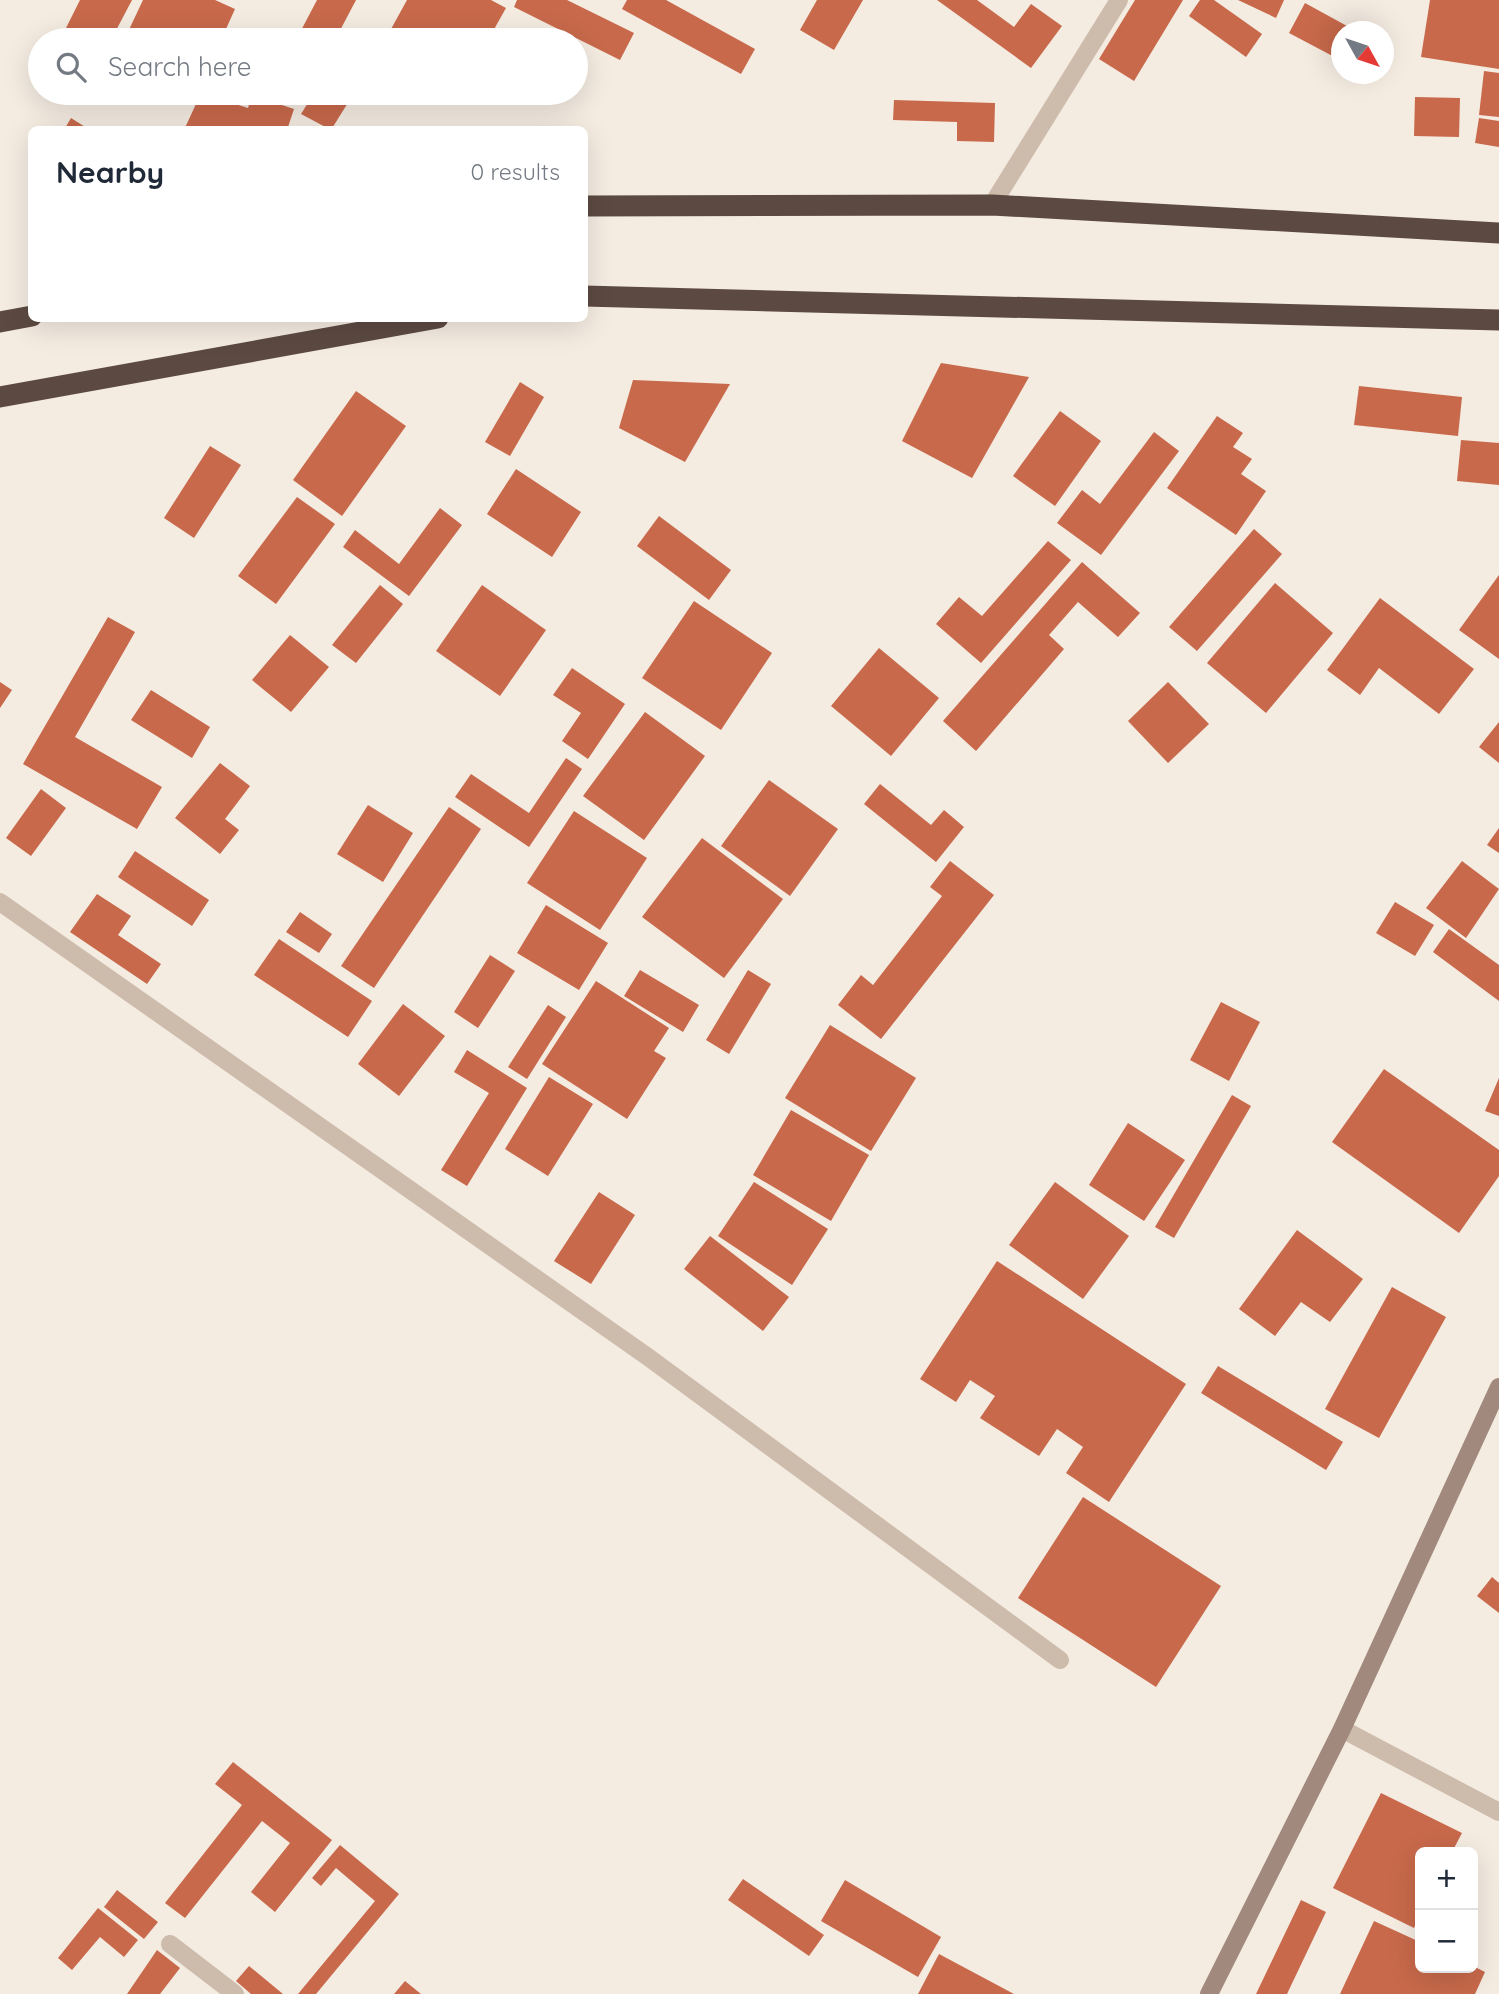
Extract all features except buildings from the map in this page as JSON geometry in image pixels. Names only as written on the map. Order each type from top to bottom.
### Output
[{"type":"highway","points":[[588,206],[992,205],[1499,233]]},
{"type":"highway","points":[[588,296],[1499,320]]},
{"type":"highway","points":[[0,322],[28,317]]},
{"type":"highway","points":[[0,397],[416,322]]},
{"type":"street","points":[[992,205],[1119,0]]},
{"type":"street","points":[[0,902],[648,1357],[1060,1660]]},
{"type":"street","points":[[1209,1994],[1342,1729],[1499,1387]]},
{"type":"street","points":[[1342,1729],[1499,1812]]},
{"type":"street","points":[[170,1944],[235,1994]]}]
